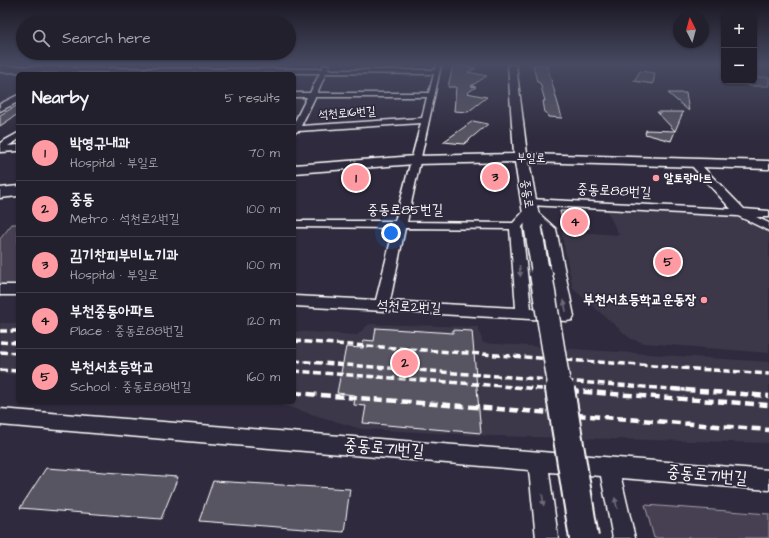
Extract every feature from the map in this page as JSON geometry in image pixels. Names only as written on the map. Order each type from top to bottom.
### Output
[{"type":"street","points":[[296,125],[314,90]]},
{"type":"street","points":[[382,305],[415,160],[433,90]]},
{"type":"street","name":"중동로","points":[[514,90],[527,216],[584,538]]},
{"type":"street","points":[[296,95],[432,95]]},
{"type":"street","points":[[1,106],[16,99]]},
{"type":"street","name":"석천로16번길","points":[[296,129],[425,120]]},
{"type":"street","points":[[0,148],[16,137]]},
{"type":"street","points":[[0,148],[16,148]]},
{"type":"street","name":"부일로","points":[[296,168],[415,160],[521,158],[769,165]]},
{"type":"street","points":[[694,163],[741,212],[769,228]]},
{"type":"street","points":[[0,193],[16,191]]},
{"type":"street","name":"중동로88번길","points":[[527,216],[741,212],[769,214]]},
{"type":"street","points":[[524,314],[527,216]]},
{"type":"street","name":"중동로85번길","points":[[296,224],[400,225],[527,216]]},
{"type":"street","name":"석천로2번길","points":[[296,301],[567,316],[550,229],[527,216]]},
{"type":"street","points":[[0,290],[16,290]]},
{"type":"street","name":"중동로71번길","points":[[0,417],[769,480]]},
{"type":"street","points":[[538,461],[547,538]]},
{"type":"street","points":[[609,467],[624,538]]},
{"type":"shaded area","points":[[606,209],[729,214],[742,217],[769,232],[769,353],[644,343],[631,339],[573,289],[561,231],[619,235]]},
{"type":"shaded area","points":[[12,224],[16,224],[16,290],[0,290],[0,239]]},
{"type":"shaded area","points":[[0,323],[16,323],[16,375],[0,374]]},
{"type":"shaded area","points":[[369,324],[478,327],[483,343],[769,362],[769,443],[492,436],[361,429],[279,404],[296,404],[296,331],[357,335]]},
{"type":"shaded area","points":[[645,505],[769,514],[769,538],[654,538]]},
{"type":"building","points":[[456,90],[471,90],[467,93],[487,97],[468,112],[454,111]]},
{"type":"building","points":[[542,90],[554,90],[562,118],[548,117],[547,113],[545,113],[543,101],[545,101]]},
{"type":"building","points":[[668,93],[686,93],[689,111]]},
{"type":"building","points":[[16,106],[16,115],[0,126],[0,115]]},
{"type":"building","points":[[657,112],[683,112],[671,141],[645,134],[646,130],[675,131]]},
{"type":"building","points":[[473,121],[488,124],[464,144],[443,142]]},
{"type":"building","points":[[560,211],[584,212],[589,228],[564,226]]},
{"type":"building","points":[[376,328],[453,333],[453,330],[472,331],[481,433],[363,423],[366,406],[354,405],[355,395],[337,393],[346,347],[363,348],[364,340],[374,341]]},
{"type":"building","points":[[46,468],[178,477],[161,519],[20,508]]},
{"type":"building","points":[[213,481],[350,489],[344,532],[199,521]]},
{"type":"railway","points":[[0,331],[16,331]]},
{"type":"railway","points":[[296,341],[769,374]]},
{"type":"railway","points":[[0,342],[16,343]]},
{"type":"railway","points":[[0,352],[16,353]]},
{"type":"railway","points":[[296,361],[685,390]]},
{"type":"railway","points":[[0,370],[16,371]]},
{"type":"railway","points":[[296,371],[551,390]]},
{"type":"railway","points":[[543,389],[551,390]]},
{"type":"railway","points":[[672,389],[769,396]]},
{"type":"railway","points":[[551,390],[769,405]]},
{"type":"railway","points":[[551,390],[557,390]]},
{"type":"railway","points":[[296,393],[769,430]]},
{"type":"place","name":"김기찬피부비뇨기과","points":[[495,177]]},
{"type":"place","name":"박영규내과","points":[[356,178]]},
{"type":"place","name":"알토랑마트","points":[[656,178]]},
{"type":"place","name":"부천중동아파트","points":[[575,222]]},
{"type":"place","name":"부천서초등학교","points":[[668,262]]},
{"type":"place","name":"부천서초등학교운동장","points":[[704,300]]},
{"type":"place","name":"중동","points":[[405,363]]}]
